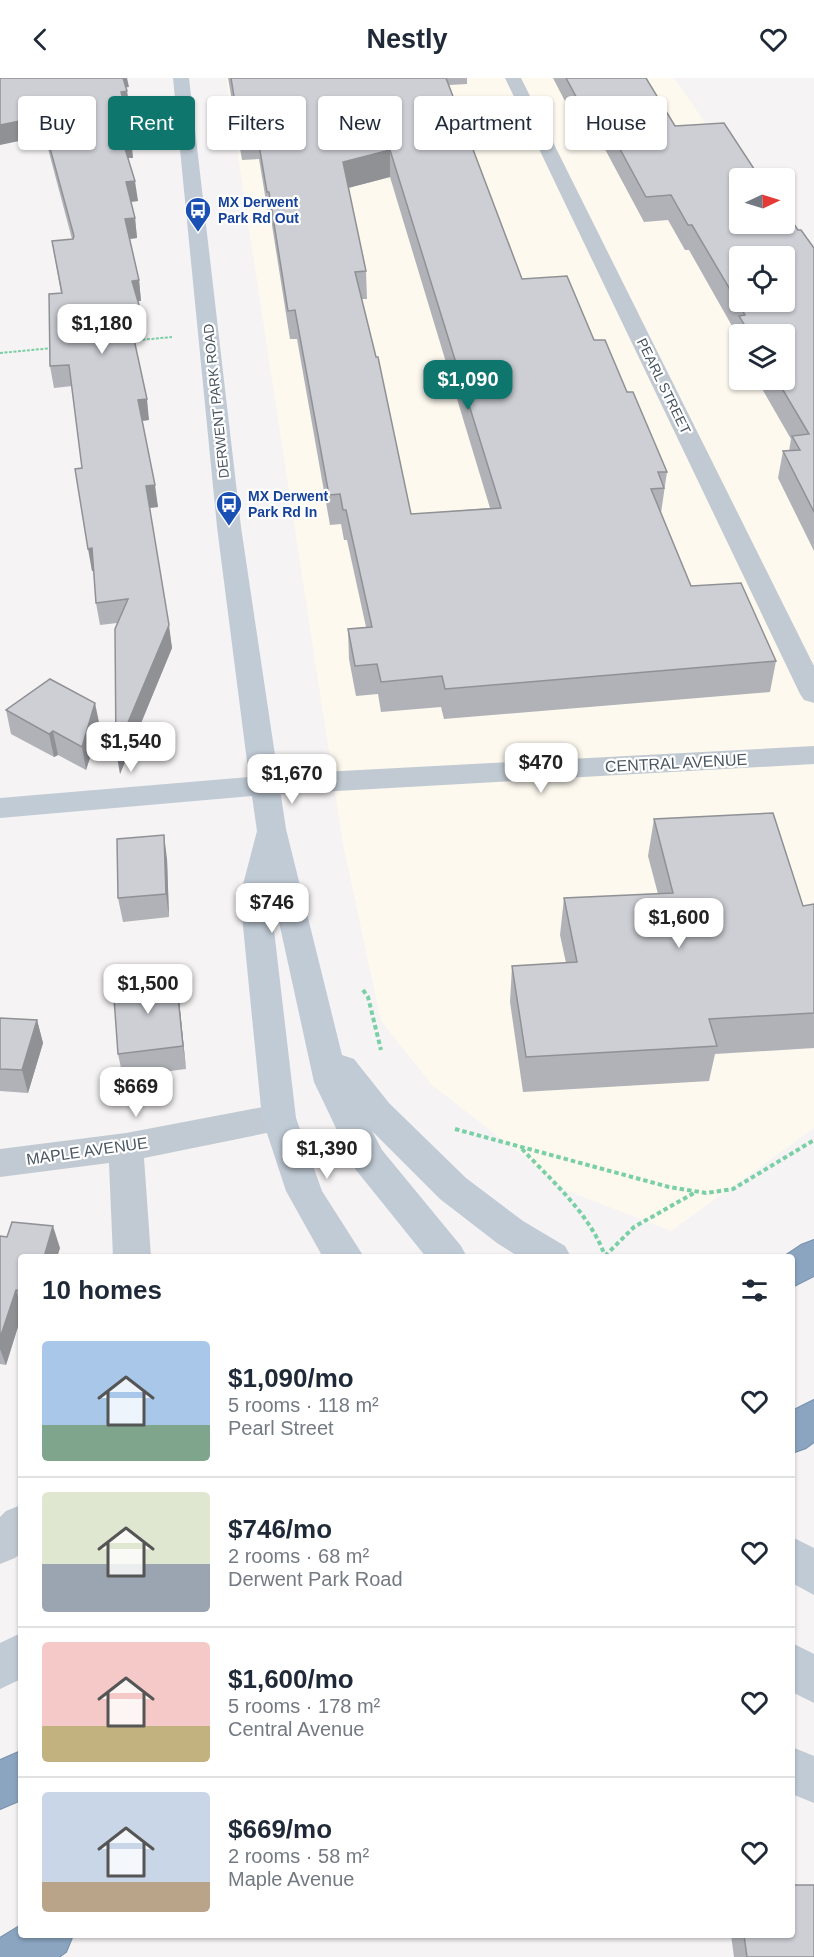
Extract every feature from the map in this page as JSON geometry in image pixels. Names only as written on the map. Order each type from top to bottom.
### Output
[{"type":"highway","points":[[795,1269],[814,1256]]},
{"type":"highway","points":[[795,1433],[814,1418]]},
{"type":"highway","points":[[0,1786],[18,1776]]},
{"type":"highway","points":[[15,1957],[44,1938]]},
{"type":"street","name":"DERWENT PARK ROAD","points":[[181,78],[229,527],[271,830],[288,893],[331,1082],[369,1160],[446,1254]]},
{"type":"street","name":"PEARL STREET","points":[[513,78],[814,694]]},
{"type":"street","name":"CENTRAL AVENUE","points":[[0,808],[266,785],[814,755]]},
{"type":"street","name":"DERWENT PARK ROAD","points":[[271,830],[255,896],[279,1118],[300,1186],[319,1220],[343,1254]]},
{"type":"street","points":[[317,1028],[356,1092],[445,1183],[494,1222],[547,1254]]},
{"type":"street","name":"MAPLE AVENUE","points":[[0,1163],[126,1147],[279,1118]]},
{"type":"street","points":[[126,1147],[132,1254]]},
{"type":"street","points":[[0,1544],[18,1528]]},
{"type":"street","points":[[795,1559],[814,1574]]},
{"type":"street","points":[[0,1667],[18,1657]]},
{"type":"street","points":[[795,1667],[814,1681]]},
{"type":"street","points":[[795,1771],[814,1780]]},
{"type":"path","points":[[127,341],[208,333]]},
{"type":"path","points":[[0,353],[58,348]]},
{"type":"path","points":[[363,990],[368,997],[376,1037],[384,1058]]},
{"type":"path","points":[[444,1126],[695,1192],[733,1189],[814,1140]]},
{"type":"path","points":[[520,1147],[593,1231],[604,1254]]},
{"type":"path","points":[[607,1254],[616,1242],[638,1224],[695,1192]]},
{"type":"shaded area","points":[[226,78],[674,78],[737,168],[729,168],[729,234],[783,234],[791,246],[729,246],[729,312],[795,312],[795,251],[814,278],[814,1128],[671,1231],[568,1191],[432,1085],[381,1021],[343,844],[237,150],[306,150],[306,96],[229,96]]},
{"type":"building","points":[[0,78],[123,78],[127,91],[121,92],[122,96],[108,96],[108,150],[125,150],[135,181],[126,182],[135,218],[125,219],[139,280],[132,281],[139,305],[127,307],[147,399],[138,400],[155,485],[146,486],[169,625],[116,751],[115,629],[128,599],[96,603],[92,548],[88,549],[75,469],[82,468],[69,365],[50,366],[49,294],[62,293],[52,241],[73,239],[74,236],[51,150],[96,150],[96,96],[18,96],[18,121],[0,125]]},
{"type":"building","points":[[231,78],[446,78],[453,96],[414,96],[414,150],[473,150],[522,279],[567,276],[594,340],[605,340],[627,392],[633,392],[667,472],[658,472],[664,488],[651,489],[691,586],[741,583],[776,661],[445,689],[442,676],[381,682],[377,664],[355,666],[348,629],[372,627],[346,510],[343,510],[340,494],[329,495],[295,310],[288,311],[269,192],[267,192],[260,150],[306,150],[306,96],[234,96]],"holes":[[[390,150],[501,508],[411,514],[378,357],[376,357],[355,272],[366,271],[343,162]]]},
{"type":"building","points":[[566,78],[646,78],[657,96],[576,96]]},
{"type":"building","points":[[667,113],[675,126],[724,123],[753,168],[729,168],[729,234],[795,234],[795,226],[814,248],[814,512],[783,451],[800,450],[792,436],[809,434],[783,390],[795,390],[795,324],[744,324],[739,316],[745,315],[743,312],[795,312],[795,246],[729,246],[729,288],[692,225],[688,225],[671,195],[646,197],[621,150],[667,150]]},
{"type":"building","points":[[50,679],[95,703],[82,747],[53,731],[49,734],[6,710]]},
{"type":"building","points":[[773,813],[803,906],[814,904],[814,1013],[709,1019],[717,1046],[526,1057],[512,966],[577,962],[564,898],[673,893],[654,819]]},
{"type":"building","points":[[164,835],[166,894],[118,898],[117,839]]},
{"type":"building","points":[[176,976],[183,1046],[118,1054],[113,984]]},
{"type":"building","points":[[0,1018],[37,1020],[22,1070],[0,1069]]},
{"type":"building","points":[[12,1222],[53,1226],[45,1254],[18,1254],[18,1290],[16,1290],[0,1338],[0,1236],[7,1237]]},
{"type":"building","points":[[795,1885],[814,1885],[814,1957],[747,1957],[744,1938],[795,1938]]},
{"type":"place","name":"MX Derwent Park Rd Out","points":[[198,233]]},
{"type":"place","name":"MX Derwent Park Rd In","points":[[229,527]]}]
